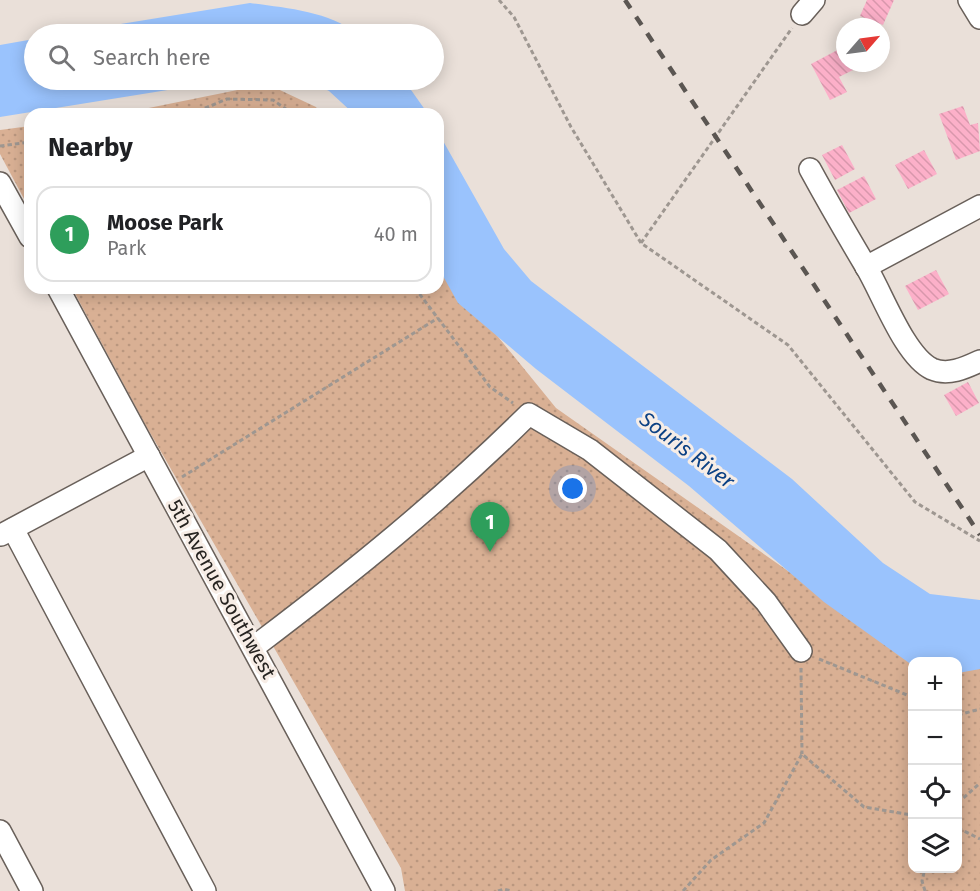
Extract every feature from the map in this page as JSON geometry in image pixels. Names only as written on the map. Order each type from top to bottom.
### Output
[{"type":"street","points":[[969,0],[980,18]]},
{"type":"street","points":[[810,169],[850,243],[867,267],[881,300],[921,360],[932,369],[946,372],[961,370],[980,361]]},
{"type":"street","points":[[0,183],[24,226]]},
{"type":"street","points":[[867,267],[980,206]]},
{"type":"street","name":"5th Avenue Southwest","points":[[61,294],[384,891]]},
{"type":"street","points":[[254,647],[409,527],[467,476],[530,414],[590,450],[718,550],[766,602],[801,651]]},
{"type":"street","points":[[149,456],[6,532],[205,891]]},
{"type":"street","points":[[0,831],[33,891]]},
{"type":"path","points":[[499,0],[514,17],[571,128],[641,243],[788,345],[915,502],[980,541]]},
{"type":"path","points":[[641,243],[808,7]]},
{"type":"path","points":[[205,108],[227,99],[273,100],[284,108]]},
{"type":"path","points":[[0,146],[24,143]]},
{"type":"path","points":[[420,294],[490,387],[530,414]]},
{"type":"path","points":[[165,486],[438,318]]},
{"type":"path","points":[[683,891],[711,860],[764,824],[802,754],[801,651],[908,695]]},
{"type":"path","points":[[962,714],[980,709]]},
{"type":"path","points":[[802,754],[864,807],[908,814]]},
{"type":"path","points":[[962,799],[980,783]]},
{"type":"path","points":[[962,830],[980,839]]},
{"type":"path","points":[[924,873],[922,881],[925,891]]},
{"type":"path","points":[[498,891],[504,889],[511,891]]},
{"type":"shaded area","points":[[237,90],[280,90],[317,108],[149,108]]},
{"type":"shaded area","points":[[24,127],[24,199],[0,154],[0,130]]},
{"type":"shaded area","points":[[444,270],[556,408],[865,625],[980,659],[980,891],[405,891],[401,868],[145,424],[75,294],[444,294]]},
{"type":"water","points":[[250,3],[320,15],[342,24],[121,24]]},
{"type":"water","points":[[24,41],[24,90],[168,90],[56,108],[24,108],[24,113],[0,117],[0,45]]},
{"type":"water","points":[[327,90],[411,90],[424,108],[347,108]]},
{"type":"water","name":"Souris River","points":[[444,143],[504,249],[531,281],[792,479],[883,563],[930,594],[980,600],[980,669],[962,672],[962,657],[908,657],[908,662],[824,602],[689,486],[536,369],[458,303],[444,278]]},
{"type":"building","points":[[867,0],[894,0],[886,18],[860,16]]},
{"type":"building","points":[[836,51],[836,72],[849,72],[839,77],[847,92],[830,100],[811,64]]},
{"type":"building","points":[[963,106],[970,125],[978,123],[980,151],[956,160],[939,114]]},
{"type":"building","points":[[842,145],[855,169],[835,180],[822,155]]},
{"type":"building","points":[[924,150],[937,174],[908,189],[895,165]]},
{"type":"building","points":[[864,176],[876,199],[849,213],[837,190]]},
{"type":"building","points":[[936,270],[949,294],[918,310],[905,286]]},
{"type":"building","points":[[968,382],[979,403],[956,416],[944,395]]},
{"type":"railway","points":[[625,0],[980,535]]},
{"type":"place","name":"Moose Park","points":[[490,552]]}]
